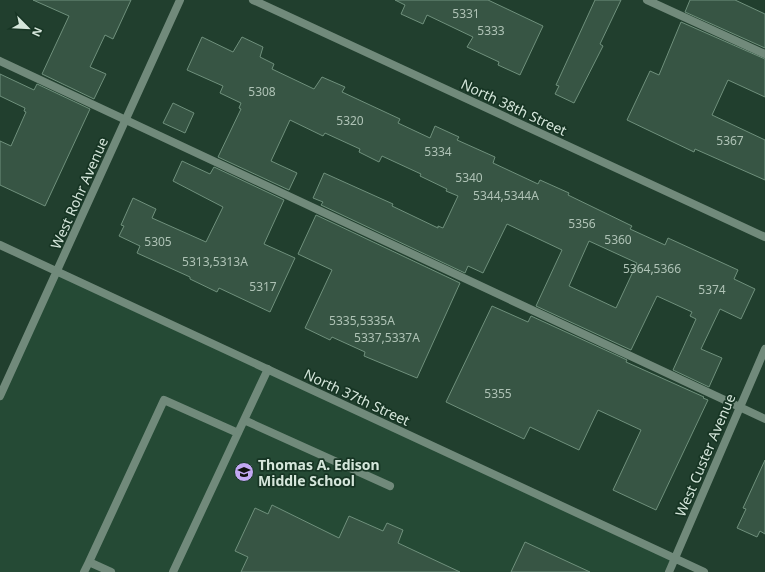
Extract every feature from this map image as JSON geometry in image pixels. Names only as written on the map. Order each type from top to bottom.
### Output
[{"type":"street","name":"West Rohr Avenue","points":[[0,396],[180,0]]},
{"type":"street","name":"North 38th Street","points":[[253,0],[765,237]]},
{"type":"street","points":[[647,0],[765,54]]},
{"type":"street","points":[[0,61],[765,419]]},
{"type":"street","name":"North 37th Street","points":[[0,245],[704,572]]},
{"type":"street","name":"West Custer Avenue","points":[[669,572],[765,349]]},
{"type":"street","points":[[173,572],[268,369]]},
{"type":"street","points":[[84,572],[164,400],[238,433]]},
{"type":"street","points":[[244,420],[390,486]]},
{"type":"street","points":[[88,562],[111,572]]},
{"type":"shaded area","name":"Thomas A. Edison Middle School","points":[[58,271],[675,559],[669,572],[0,572],[0,396]]},
{"type":"building","points":[[33,0],[131,0],[113,39],[105,35],[90,67],[106,74],[94,99],[42,74],[69,16]]},
{"type":"building","points":[[395,0],[488,0],[543,26],[520,75],[498,65],[499,62],[467,47],[473,37],[427,15],[423,24],[401,14],[405,5]]},
{"type":"building","points":[[595,0],[621,0],[600,44],[603,46],[574,103],[555,94],[559,86],[556,85]]},
{"type":"building","points":[[690,0],[735,0],[765,14],[765,48],[685,12]]},
{"type":"building","points":[[681,22],[765,59],[765,97],[728,80],[712,115],[765,140],[765,180],[695,149],[694,152],[627,120],[650,71],[659,75]]},
{"type":"building","points":[[202,37],[233,52],[242,37],[263,47],[260,57],[274,64],[272,69],[314,89],[322,77],[345,87],[342,92],[400,119],[398,123],[430,138],[435,126],[459,137],[457,140],[495,157],[493,163],[538,184],[540,180],[569,193],[568,195],[632,226],[630,229],[665,245],[668,238],[738,270],[734,279],[755,289],[741,319],[720,309],[701,349],[722,358],[709,387],[673,370],[696,319],[690,316],[692,312],[657,296],[631,350],[536,306],[562,250],[507,224],[483,273],[468,266],[465,273],[321,205],[323,202],[313,198],[324,173],[393,204],[392,206],[438,228],[438,226],[443,228],[458,196],[420,176],[421,174],[382,156],[379,162],[359,152],[360,149],[325,133],[323,136],[290,120],[271,161],[297,173],[289,190],[218,157],[241,109],[239,108],[241,103],[220,93],[223,86],[187,70]],"holes":[[[589,241],[637,263],[616,308],[569,286]]]},
{"type":"building","points":[[0,74],[34,90],[37,84],[90,109],[45,206],[0,185],[0,141],[11,146],[26,112],[24,111],[25,108],[0,96]]},
{"type":"building","points":[[173,103],[194,113],[185,133],[163,123]]},
{"type":"building","points":[[182,161],[210,174],[214,167],[284,200],[264,244],[295,258],[270,312],[219,288],[217,292],[190,279],[190,277],[137,253],[140,246],[119,236],[124,226],[121,225],[133,198],[156,209],[152,218],[206,242],[223,207],[173,181]]},
{"type":"building","points":[[316,215],[460,283],[417,378],[364,356],[365,352],[332,337],[330,340],[305,328],[332,270],[298,254]]},
{"type":"building","points":[[492,306],[528,322],[531,316],[627,360],[626,362],[708,400],[656,510],[613,490],[641,430],[598,410],[579,450],[530,427],[524,439],[446,402]]},
{"type":"building","points":[[765,460],[765,534],[760,531],[757,537],[737,528],[746,509],[743,508]]},
{"type":"building","points":[[272,505],[339,538],[349,516],[383,531],[387,523],[403,530],[398,543],[460,572],[241,572],[248,557],[235,551],[255,508],[268,514]]},
{"type":"building","points":[[525,542],[590,572],[511,572]]},
{"type":"place","name":"Thomas A. Edison Middle School","points":[[244,472]]}]
